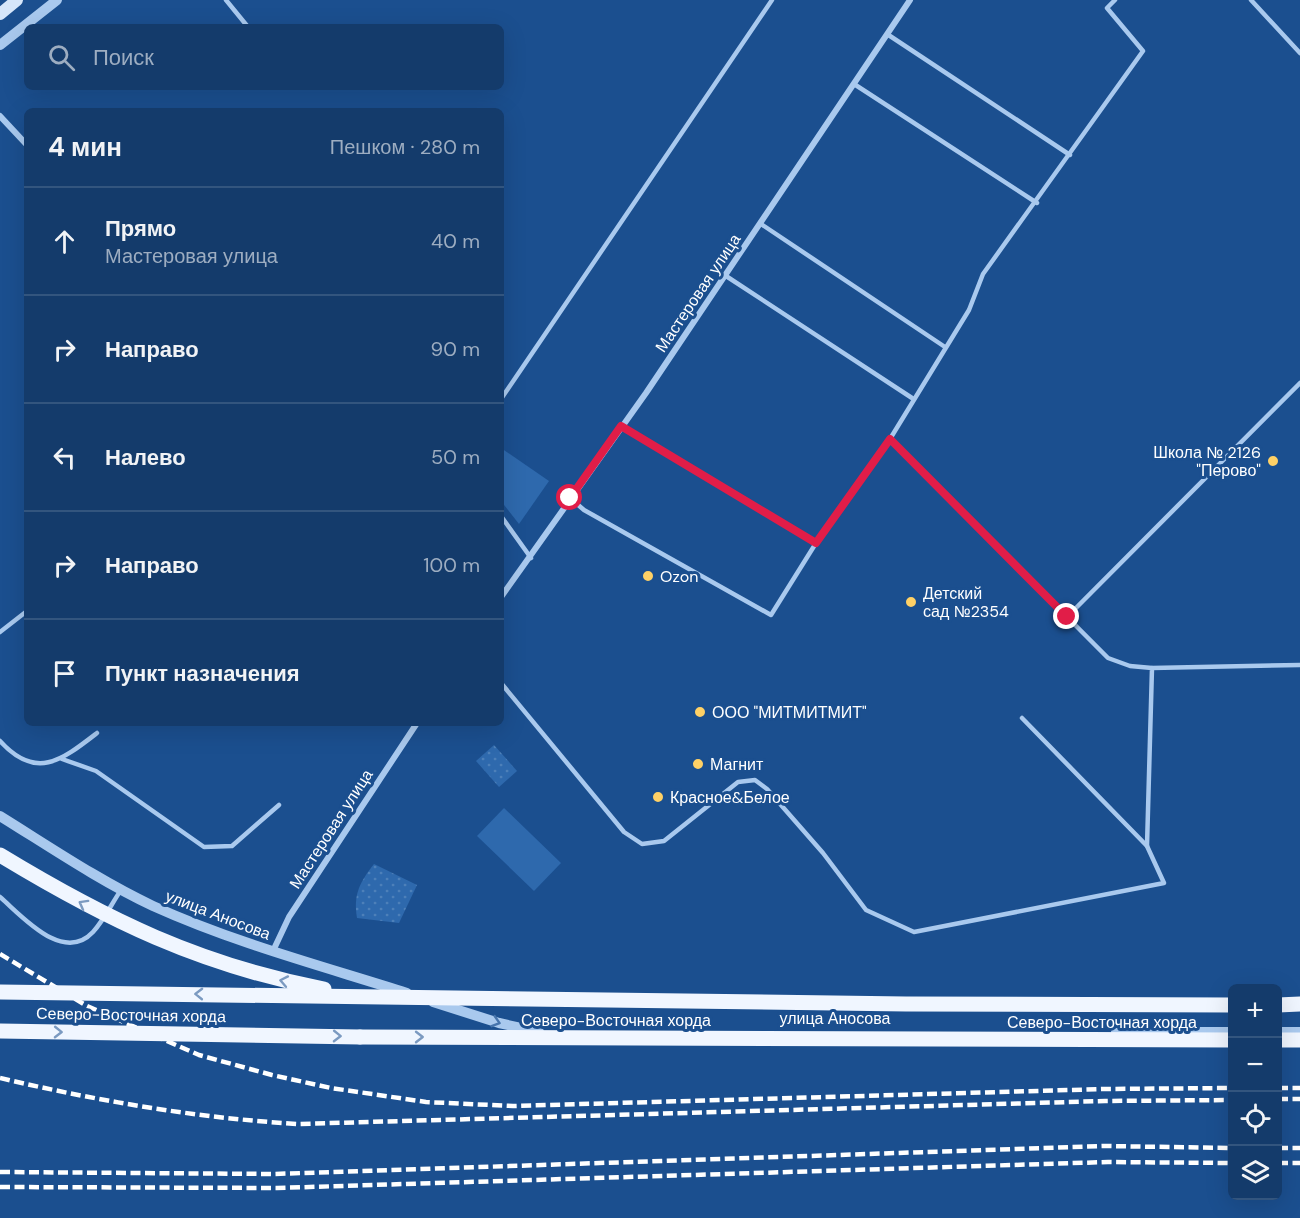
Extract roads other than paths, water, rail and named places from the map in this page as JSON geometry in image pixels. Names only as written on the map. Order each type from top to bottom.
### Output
[{"type":"main road","points":[[1,10],[17,0]]},
{"type":"main road","name":"Северо-Восточная хорда","points":[[0,855],[120,924],[204,958],[272,979],[362,996]]},
{"type":"main road","name":"Северо-Восточная хорда","points":[[0,992],[906,1004],[1228,1005]]},
{"type":"main road","points":[[1282,1004],[1300,1004]]},
{"type":"main road","name":"Северо-Восточная хорда","points":[[0,1031],[360,1037],[1228,1040]]},
{"type":"main road","points":[[1282,1040],[1300,1040]]},
{"type":"street","points":[[27,24],[57,0]]},
{"type":"street","name":"Мастеровая улица","points":[[504,593],[531,558],[570,498],[726,276],[910,0]]},
{"type":"street","points":[[0,45],[24,26]]},
{"type":"street","points":[[0,116],[24,142]]},
{"type":"street","name":"Мастеровая улица","points":[[272,952],[290,917],[415,726]]},
{"type":"street","name":"улица Аносова","points":[[0,816],[121,890],[221,934],[272,952],[529,1031],[558,1034],[1228,1032]]},
{"type":"street","name":"улица Аносова","points":[[441,1004],[1228,1005]]},
{"type":"street","points":[[1282,1032],[1300,1032]]},
{"type":"lane","points":[[226,0],[246,24]]},
{"type":"lane","points":[[504,395],[772,0]]},
{"type":"lane","points":[[570,498],[584,510],[771,615],[816,543],[890,439],[912,398],[969,310],[983,274],[1143,51],[1107,8],[1115,0]]},
{"type":"lane","points":[[1251,0],[1300,53]]},
{"type":"lane","points":[[887,34],[1070,155]]},
{"type":"lane","points":[[854,84],[1036,203]]},
{"type":"lane","points":[[761,224],[945,347]]},
{"type":"lane","points":[[726,276],[912,398]]},
{"type":"lane","points":[[1067,617],[1300,383]]},
{"type":"lane","points":[[621,426],[816,543]]},
{"type":"lane","points":[[890,439],[1108,658],[1130,666],[1152,668],[1300,665]]},
{"type":"lane","points":[[504,520],[531,558]]},
{"type":"lane","points":[[0,632],[24,612]]},
{"type":"lane","points":[[1147,846],[1152,668]]},
{"type":"lane","points":[[504,686],[624,832],[642,844],[664,841],[738,782],[755,780],[767,789],[823,853],[866,910],[914,932],[1164,883],[1147,846],[1022,718]]},
{"type":"lane","points":[[0,741],[12,754],[37,764],[62,759],[97,733]]},
{"type":"lane","points":[[62,759],[96,771],[204,847],[232,846],[279,805]]},
{"type":"lane","points":[[0,897],[48,939],[74,942],[92,934],[121,890]]},
{"type":"railway","points":[[0,954],[87,1006],[199,1055],[331,1088],[426,1102],[513,1106],[1105,1089],[1228,1088]]},
{"type":"railway","points":[[0,1078],[148,1107],[223,1118],[298,1124],[1105,1101],[1228,1100]]},
{"type":"railway","points":[[1282,1088],[1300,1088]]},
{"type":"railway","points":[[1282,1099],[1300,1099]]},
{"type":"railway","points":[[0,1172],[274,1174],[1105,1146],[1228,1148]]},
{"type":"railway","points":[[1282,1148],[1300,1148]]},
{"type":"railway","points":[[0,1187],[277,1188],[1108,1162],[1228,1163]]},
{"type":"railway","points":[[1282,1163],[1300,1163]]},
{"type":"place","name":"Школа № 2126 \"Перово\"","points":[[1273,461]]},
{"type":"place","name":"Ozon","points":[[648,576]]},
{"type":"place","name":"Детский сад №2354","points":[[911,602]]},
{"type":"place","name":"ООО \"МИТМИТМИТ\"","points":[[700,712]]},
{"type":"place","name":"Магнит","points":[[698,764]]},
{"type":"place","name":"Красное&Белое","points":[[658,797]]}]
